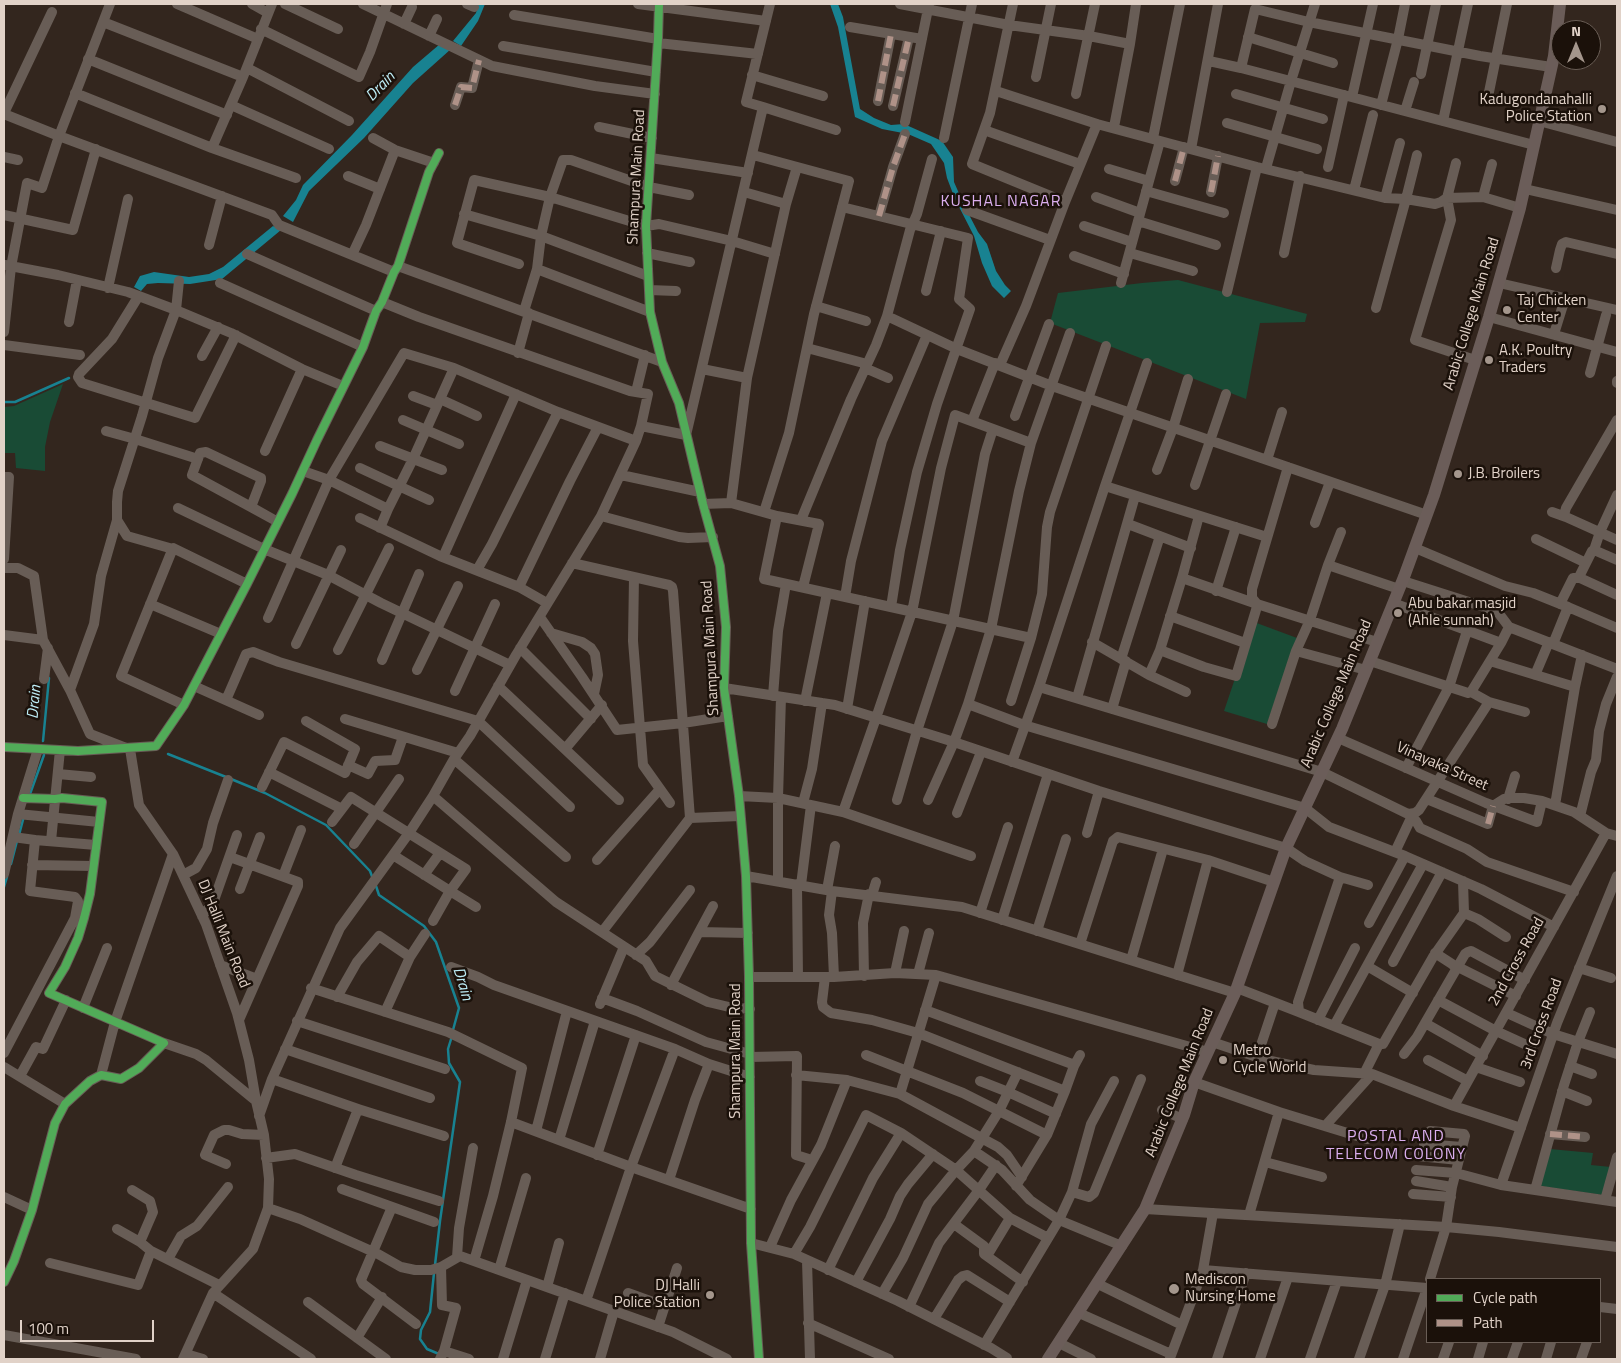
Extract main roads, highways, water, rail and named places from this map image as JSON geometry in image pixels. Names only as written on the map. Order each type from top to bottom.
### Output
[{"type":"main road","name":"Arabic College Main Road","points":[[1048,1359],[1145,1209],[1183,1119],[1194,1082],[1236,991],[1286,848],[1338,738],[1415,548],[1489,317],[1520,208],[1551,67],[1560,4]]},
{"type":"water","points":[[478,4],[485,4],[478,21],[461,46],[453,41],[476,13]]},
{"type":"water","points":[[830,4],[838,4],[843,17],[860,109],[874,118],[891,125],[904,124],[942,141],[953,157],[954,182],[978,232],[987,244],[996,271],[1011,291],[1004,298],[992,286],[982,263],[974,236],[955,199],[947,178],[944,163],[931,144],[908,134],[882,129],[855,117],[838,27]]},
{"type":"water","points":[[440,44],[451,49],[413,83],[364,138],[309,191],[293,222],[283,216],[296,200],[303,185],[352,135],[413,67]]},
{"type":"water","points":[[273,226],[281,230],[222,279],[190,284],[147,284],[141,291],[134,287],[140,276],[154,272],[189,277],[209,274],[223,267]]},
{"type":"waterway","name":"Drain","points":[[4,402],[15,402],[69,378]]},
{"type":"waterway","name":"Drain","points":[[43,741],[49,678]]},
{"type":"waterway","name":"Drain","points":[[168,754],[226,777]]},
{"type":"waterway","name":"Drain","points":[[30,794],[44,755]]},
{"type":"waterway","name":"Drain","points":[[231,779],[265,793],[326,825],[370,871],[373,879]]},
{"type":"waterway","name":"Drain","points":[[19,835],[24,816]]},
{"type":"waterway","name":"Drain","points":[[11,864],[17,841]]},
{"type":"waterway","name":"Drain","points":[[4,887],[7,877]]},
{"type":"waterway","name":"Drain","points":[[376,886],[379,895],[424,926],[436,942],[459,1008],[453,1030]]},
{"type":"waterway","name":"Drain","points":[[435,1265],[460,1082],[449,1063],[448,1049],[452,1036]]},
{"type":"waterway","name":"Drain","points":[[434,1273],[430,1312],[421,1330],[420,1339],[427,1349],[439,1354]]},
{"type":"place","name":"Kadugondanahalli Police Station","points":[[1602,109]]},
{"type":"place","name":"Taj Chicken Center","points":[[1507,310]]},
{"type":"place","name":"A.K. Poultry Traders","points":[[1489,360]]},
{"type":"place","name":"J.B. Broilers","points":[[1458,474]]},
{"type":"place","name":"Abu bakar masjid (Ahle sunnah)","points":[[1398,613]]},
{"type":"place","name":"Metro Cycle World","points":[[1223,1060]]},
{"type":"place","name":"Mediscon Nursing Home","points":[[1174,1289]]},
{"type":"place","name":"DJ Halli Police Station","points":[[710,1295]]},
{"type":"district","name":"KUSHAL NAGAR","points":[[1001,202]]},
{"type":"district","name":"POSTAL AND TELECOM COLONY","points":[[1396,1146]]}]
